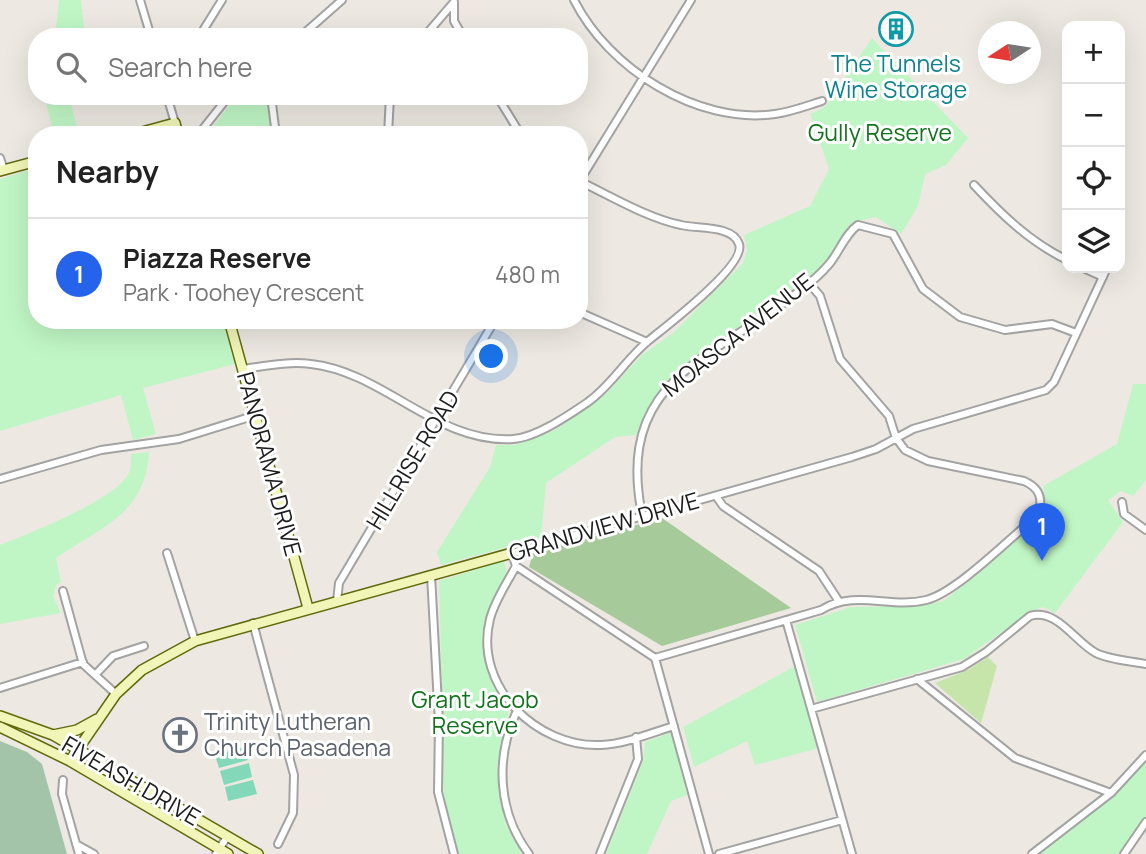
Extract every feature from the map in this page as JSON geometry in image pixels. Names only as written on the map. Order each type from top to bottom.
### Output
[{"type":"street","points":[[140,0],[148,28]]},
{"type":"street","points":[[205,28],[222,0]]},
{"type":"street","points":[[310,28],[342,0]]},
{"type":"street","points":[[574,0],[615,57],[643,78],[676,95],[732,113],[773,115],[822,101]]},
{"type":"street","points":[[588,167],[691,0]]},
{"type":"street","points":[[432,28],[454,1]]},
{"type":"street","points":[[454,1],[454,21],[458,28]]},
{"type":"street","points":[[170,105],[176,126]]},
{"type":"street","points":[[205,126],[222,105]]},
{"type":"street","points":[[272,105],[275,126]]},
{"type":"street","points":[[388,126],[390,105]]},
{"type":"street","points":[[503,105],[515,126]]},
{"type":"street","points":[[164,126],[175,123]]},
{"type":"street","points":[[0,158],[2,171],[28,164]]},
{"type":"street","points":[[974,185],[1008,221],[1049,252],[1062,258]]},
{"type":"street","points":[[243,369],[295,363],[324,366],[385,391],[436,421],[471,432],[517,439],[589,401],[647,342],[674,323],[734,263],[739,242],[724,231],[663,219],[588,186]]},
{"type":"street","name":"MOASCA AVENUE","points":[[642,515],[638,445],[656,400],[701,358],[810,283],[829,264],[854,227],[862,225],[893,234],[923,289],[960,317],[1005,330],[1052,324],[1076,333]]},
{"type":"street","points":[[1094,273],[1103,277]]},
{"type":"street","name":"GRANDVIEW DRIVE","points":[[70,761],[116,694],[142,670],[195,641],[852,457],[913,429],[1046,390],[1054,382],[1105,273]]},
{"type":"street","points":[[655,658],[821,610],[838,600],[924,601],[943,594],[1037,516],[1041,495],[1034,486],[1024,481],[928,460],[905,450],[896,438],[888,416],[840,359],[820,296],[810,283]]},
{"type":"street","points":[[588,316],[647,342]]},
{"type":"street","name":"PANORAMA DRIVE","points":[[232,329],[308,608]]},
{"type":"street","name":"HILLRISE ROAD","points":[[337,601],[339,583],[490,329]]},
{"type":"street","points":[[0,479],[101,450],[179,439],[256,415]]},
{"type":"street","points":[[716,496],[723,506],[819,570],[838,600]]},
{"type":"street","points":[[1122,502],[1124,514],[1146,530]]},
{"type":"street","points":[[167,553],[195,641]]},
{"type":"street","points":[[512,553],[516,566],[655,658],[709,854]]},
{"type":"street","points":[[516,566],[490,620],[488,648],[495,677],[516,713],[534,727],[571,742],[604,745],[674,726]]},
{"type":"street","points":[[431,575],[439,723],[438,792],[454,854]]},
{"type":"street","points":[[63,591],[83,662],[116,694]]},
{"type":"street","points":[[811,709],[961,667],[1030,616],[1039,614],[1050,617],[1097,653],[1146,664]]},
{"type":"street","points":[[786,620],[852,854]]},
{"type":"street","points":[[253,624],[294,775],[293,813],[278,844]]},
{"type":"street","points":[[95,675],[113,656],[144,646]]},
{"type":"street","points":[[0,688],[83,662]]},
{"type":"street","points":[[917,680],[1014,758],[1111,793]]},
{"type":"street","points":[[516,713],[505,744],[504,800],[509,820],[529,854]]},
{"type":"street","name":"FIVEASH DRIVE","points":[[0,716],[53,735],[258,854]]},
{"type":"street","points":[[53,735],[78,730],[99,718]]},
{"type":"street","name":"FIVEASH DRIVE","points":[[0,727],[24,736],[70,761],[221,852]]},
{"type":"street","points":[[600,854],[638,759],[636,737]]},
{"type":"street","points":[[1032,854],[1111,793],[1146,755]]},
{"type":"street","points":[[63,780],[62,794],[79,854]]},
{"type":"street","points":[[719,854],[842,820]]},
{"type":"street","points":[[1124,854],[1146,822]]},
{"type":"street","points":[[221,852],[226,836]]},
{"type":"street","points":[[76,844],[94,854]]},
{"type":"green space","points":[[59,0],[81,0],[84,28],[56,28]]},
{"type":"green space","name":"Gully Reserve","points":[[872,38],[968,138],[946,165],[925,174],[918,206],[901,234],[876,217],[851,223],[827,262],[795,291],[677,371],[650,405],[636,435],[615,437],[546,483],[541,538],[441,565],[437,552],[490,467],[496,445],[516,445],[555,430],[606,394],[642,355],[673,333],[743,263],[747,250],[744,235],[810,206],[829,169],[810,114],[825,107]]},
{"type":"green space","points":[[71,105],[77,126],[52,126],[47,107]]},
{"type":"green space","points":[[229,105],[267,105],[270,126],[214,126]]},
{"type":"green space","points":[[28,171],[28,329],[225,329],[235,364],[143,388],[156,434],[133,440],[121,395],[0,431],[0,179]]},
{"type":"green space","points":[[1133,384],[1146,384],[1146,480],[1133,496],[1121,491],[1108,500],[1123,522],[1055,613],[1043,607],[1031,611],[964,659],[817,702],[795,625],[851,607],[918,606],[944,601],[1042,517],[1046,502],[1043,486],[1117,444]]},
{"type":"green space","points":[[149,452],[140,490],[130,505],[118,517],[56,558],[61,582],[56,585],[53,596],[61,613],[0,624],[0,545],[72,514],[110,492],[123,481],[130,470],[131,454]]},
{"type":"green space","points":[[662,518],[791,608],[662,646],[529,567],[533,553]]},
{"type":"green space","name":"Grant Jacob Reserve","points":[[504,561],[507,576],[486,620],[484,645],[492,678],[509,710],[497,765],[505,823],[522,854],[459,854],[448,820],[443,788],[439,581]]},
{"type":"green space","points":[[988,657],[997,666],[981,723],[935,683],[968,670]]},
{"type":"green space","points":[[795,666],[819,748],[755,765],[747,741],[694,767],[683,727]]},
{"type":"green space","points":[[671,732],[687,795],[671,801],[647,854],[606,854],[643,761],[645,742]]},
{"type":"green space","points":[[0,741],[27,752],[42,764],[67,854],[0,854]]},
{"type":"green space","points":[[244,747],[248,760],[219,768],[215,755]]},
{"type":"green space","points":[[1146,761],[1146,817],[1118,854],[1039,854],[1117,793]]},
{"type":"green space","points":[[249,763],[252,777],[224,785],[220,771]]},
{"type":"green space","points":[[253,780],[257,794],[228,801],[225,787]]},
{"type":"place","name":"The Tunnels Wine Storage","points":[[896,29]]},
{"type":"place","name":"Piazza Reserve","points":[[1042,561]]},
{"type":"place","name":"Trinity Lutheran Church Pasadena","points":[[180,735]]}]
